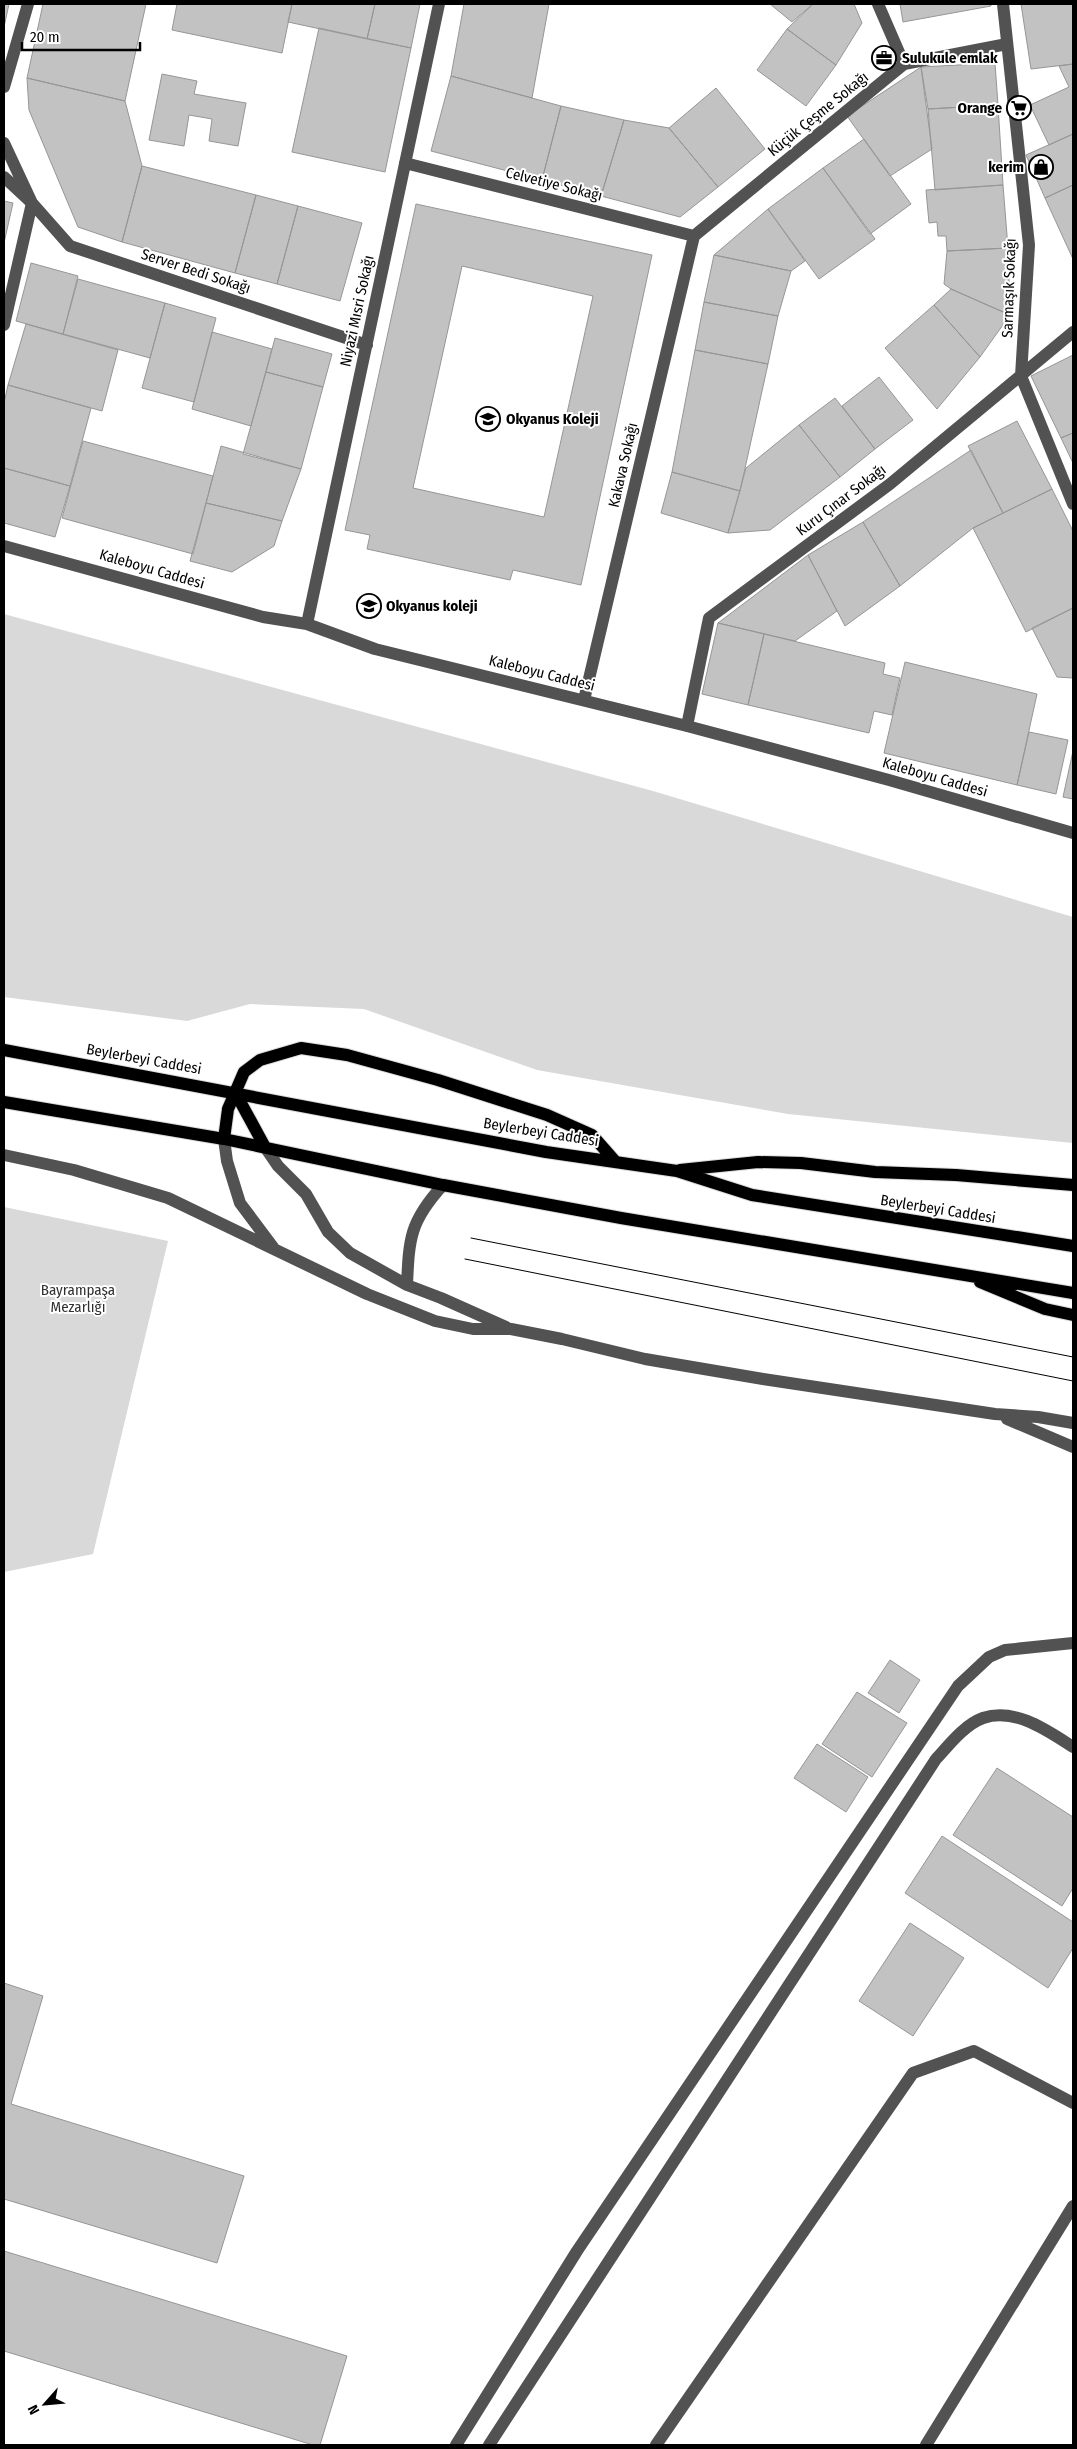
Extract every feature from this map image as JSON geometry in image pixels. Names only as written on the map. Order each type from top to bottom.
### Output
[{"type":"main road","points":[[224,1139],[228,1109],[244,1072],[260,1060],[294,1049],[315,1049],[347,1055],[438,1080],[547,1115],[592,1135],[614,1160]]},
{"type":"main road","name":"Beylerbeyi Caddesi","points":[[4,1050],[546,1152],[614,1160],[677,1171],[752,1195],[1073,1246]]},
{"type":"main road","points":[[235,1092],[264,1147]]},
{"type":"main road","points":[[4,1102],[224,1139],[443,1185],[620,1218],[1073,1293]]},
{"type":"main road","points":[[677,1171],[758,1162],[800,1163],[875,1172],[956,1175],[1073,1185]]},
{"type":"main road","points":[[957,1273],[1045,1309],[1073,1315]]},
{"type":"street","points":[[4,87],[28,4]]},
{"type":"street","name":"Niyazi Mısri Sokağı","points":[[307,624],[439,4]]},
{"type":"street","points":[[878,4],[904,64]]},
{"type":"street","name":"Sarmaşık Sokağı","points":[[1003,4],[1029,246],[1021,376],[1073,504]]},
{"type":"street","name":"Küçük Çeşme Sokağı","points":[[694,236],[904,64],[1007,44]]},
{"type":"street","points":[[4,144],[32,203],[4,325]]},
{"type":"street","name":"Celvetiye Sokağı","points":[[405,163],[694,236]]},
{"type":"street","points":[[4,177],[32,203]]},
{"type":"street","name":"Server Bedi Sokağı","points":[[32,203],[70,246],[367,345]]},
{"type":"street","name":"Kakava Sokağı","points":[[584,700],[694,236]]},
{"type":"street","name":"Kuru Çınar Sokağı","points":[[686,726],[708,618],[890,484],[1073,332]]},
{"type":"street","name":"Kaleboyu Caddesi","points":[[4,546],[263,617],[307,624],[375,649],[584,700],[889,780],[1073,833]]},
{"type":"street","points":[[224,1139],[227,1161],[240,1203],[274,1249]]},
{"type":"street","points":[[264,1147],[278,1166],[306,1194],[328,1232],[350,1253],[407,1286],[441,1298],[511,1329]]},
{"type":"street","points":[[4,1155],[74,1170],[168,1198],[367,1294],[435,1321],[472,1329],[511,1329],[562,1338],[645,1359],[996,1414],[1073,1422]]},
{"type":"street","points":[[407,1286],[408,1248],[415,1222],[425,1205],[443,1185]]},
{"type":"street","points":[[996,1414],[1073,1447]]},
{"type":"street","points":[[456,2445],[577,2251],[958,1686],[989,1657],[1005,1650],[1073,1643]]},
{"type":"street","points":[[489,2445],[936,1759],[963,1731],[983,1718],[1006,1716],[1039,1725],[1073,1747]]},
{"type":"street","points":[[656,2445],[913,2073],[974,2051],[1073,2103]]},
{"type":"street","points":[[926,2445],[1073,2206]]},
{"type":"green space","points":[[4,614],[653,791],[1073,917],[1073,1143],[788,1114],[537,1070],[364,1009],[250,1004],[187,1021],[4,997]]},
{"type":"green space","name":"Bayrampaşa Mezarlığı","points":[[4,1207],[168,1241],[93,1554],[4,1572]]},
{"type":"building","points":[[4,4],[9,4],[4,27]]},
{"type":"building","points":[[43,4],[146,4],[125,101],[27,78]]},
{"type":"building","points":[[177,4],[292,4],[282,53],[172,30]]},
{"type":"building","points":[[292,4],[375,4],[367,39],[288,22]]},
{"type":"building","points":[[375,4],[420,4],[411,48],[367,39]]},
{"type":"building","points":[[464,4],[549,4],[532,98],[451,76]]},
{"type":"building","points":[[770,4],[813,4],[792,22]]},
{"type":"building","points":[[813,4],[854,4],[862,23],[836,65],[787,29]]},
{"type":"building","points":[[900,4],[991,4],[991,6],[903,22]]},
{"type":"building","points":[[1021,4],[1073,4],[1073,64],[1031,69]]},
{"type":"building","points":[[319,28],[411,48],[385,172],[292,152]]},
{"type":"building","points":[[787,29],[836,65],[806,106],[757,70]]},
{"type":"building","points":[[995,63],[998,105],[928,109],[921,67]]},
{"type":"building","points":[[1073,64],[1073,134],[1049,145],[1030,105],[1069,87],[1059,66]]},
{"type":"building","points":[[921,67],[932,149],[890,176],[847,116]]},
{"type":"building","points":[[162,74],[197,81],[194,94],[246,103],[238,146],[209,141],[212,119],[189,115],[184,146],[149,140]]},
{"type":"building","points":[[451,76],[561,106],[542,180],[431,151]]},
{"type":"building","points":[[27,78],[125,101],[142,166],[122,242],[78,227],[29,110]]},
{"type":"building","points":[[716,88],[765,149],[718,187],[669,128]]},
{"type":"building","points":[[998,105],[1003,185],[935,190],[928,109]]},
{"type":"building","points":[[561,106],[624,120],[601,196],[542,180]]},
{"type":"building","points":[[624,120],[669,128],[718,187],[680,217],[601,196]]},
{"type":"building","points":[[1073,134],[1073,185],[1045,198],[1026,155]]},
{"type":"building","points":[[864,139],[911,204],[870,234],[823,168]]},
{"type":"building","points":[[142,166],[256,195],[235,273],[122,242]]},
{"type":"building","points":[[823,168],[875,239],[819,279],[768,209]]},
{"type":"building","points":[[1003,185],[1008,248],[947,251],[946,236],[938,236],[937,222],[929,223],[926,190]]},
{"type":"building","points":[[1073,185],[1073,259],[1045,198]]},
{"type":"building","points":[[256,195],[298,206],[277,284],[235,273]]},
{"type":"building","points":[[4,201],[13,203],[4,243]]},
{"type":"building","points":[[416,204],[652,255],[581,585],[513,570],[510,580],[367,549],[370,535],[345,530]],"holes":[[[462,266],[593,296],[544,517],[413,488]]]},
{"type":"building","points":[[298,206],[362,223],[340,301],[277,284]]},
{"type":"building","points":[[768,209],[805,261],[791,271],[714,255]]},
{"type":"building","points":[[1008,248],[1010,315],[951,289],[944,284],[947,251]]},
{"type":"building","points":[[714,255],[791,271],[778,316],[704,302]]},
{"type":"building","points":[[31,263],[78,276],[63,334],[16,321]]},
{"type":"building","points":[[78,279],[165,303],[150,358],[63,334]]},
{"type":"building","points":[[951,289],[1010,315],[980,357],[934,305]]},
{"type":"building","points":[[704,302],[778,316],[768,364],[695,350]]},
{"type":"building","points":[[165,303],[216,318],[194,402],[142,388]]},
{"type":"building","points":[[934,305],[980,357],[937,409],[885,348]]},
{"type":"building","points":[[26,324],[118,350],[102,411],[8,385]]},
{"type":"building","points":[[212,332],[272,349],[251,426],[192,409]]},
{"type":"building","points":[[275,338],[332,354],[323,387],[266,372]]},
{"type":"building","points":[[695,350],[768,364],[740,491],[672,472]]},
{"type":"building","points":[[1073,355],[1073,433],[1061,438],[1031,376]]},
{"type":"building","points":[[266,372],[323,387],[301,469],[243,454]]},
{"type":"building","points":[[879,377],[913,420],[875,449],[842,406]]},
{"type":"building","points":[[8,385],[91,408],[70,486],[4,468],[4,403]]},
{"type":"building","points":[[835,398],[875,449],[840,477],[799,425]]},
{"type":"building","points":[[1017,421],[1052,489],[1003,513],[968,446]]},
{"type":"building","points":[[799,425],[840,477],[770,530],[728,533],[746,468]]},
{"type":"building","points":[[1073,433],[1073,463],[1061,438]]},
{"type":"building","points":[[83,441],[213,476],[193,554],[62,518]]},
{"type":"building","points":[[221,446],[301,469],[282,521],[206,503]]},
{"type":"building","points":[[971,450],[1003,513],[973,528],[900,586],[863,522]]},
{"type":"building","points":[[4,468],[70,486],[55,537],[4,523]]},
{"type":"building","points":[[672,472],[740,491],[728,533],[661,513]]},
{"type":"building","points":[[1052,489],[1073,531],[1073,608],[1026,632],[973,528]]},
{"type":"building","points":[[206,503],[282,521],[274,546],[232,572],[190,561]]},
{"type":"building","points":[[863,522],[900,586],[845,626],[808,555]]},
{"type":"building","points":[[808,555],[837,611],[795,641],[718,623]]},
{"type":"building","points":[[1073,608],[1073,678],[1057,677],[1032,628]]},
{"type":"building","points":[[718,623],[764,634],[748,705],[702,694]]},
{"type":"building","points":[[764,634],[885,663],[883,674],[900,678],[892,715],[874,711],[869,733],[748,705]]},
{"type":"building","points":[[905,662],[1037,694],[1017,785],[884,753]]},
{"type":"building","points":[[1029,732],[1068,740],[1056,794],[1017,785]]},
{"type":"building","points":[[1073,751],[1073,799],[1063,797]]},
{"type":"building","points":[[890,1660],[920,1680],[899,1713],[868,1693]]},
{"type":"building","points":[[857,1692],[907,1723],[872,1777],[822,1744]]},
{"type":"building","points":[[817,1744],[868,1777],[846,1812],[794,1778]]},
{"type":"building","points":[[997,1768],[1073,1817],[1073,1888],[1062,1906],[953,1835]]},
{"type":"building","points":[[942,1836],[1073,1922],[1073,1948],[1048,1988],[905,1893]]},
{"type":"building","points":[[910,1923],[964,1958],[913,2036],[859,2001]]},
{"type":"building","points":[[4,1983],[43,1996],[11,2104],[244,2176],[217,2263],[4,2199]]},
{"type":"building","points":[[4,2251],[347,2356],[320,2445],[313,2445],[4,2351]]},
{"type":"tram line","points":[[471,1238],[1073,1357]]},
{"type":"tram line","points":[[465,1259],[1073,1381]]},
{"type":"place","name":"Sulukule emlak","points":[[884,58]]},
{"type":"place","name":"Orange","points":[[1019,108]]},
{"type":"place","name":"kerim","points":[[1041,167]]},
{"type":"place","name":"Okyanus Koleji","points":[[488,419]]},
{"type":"place","name":"Okyanus koleji","points":[[369,606]]}]
